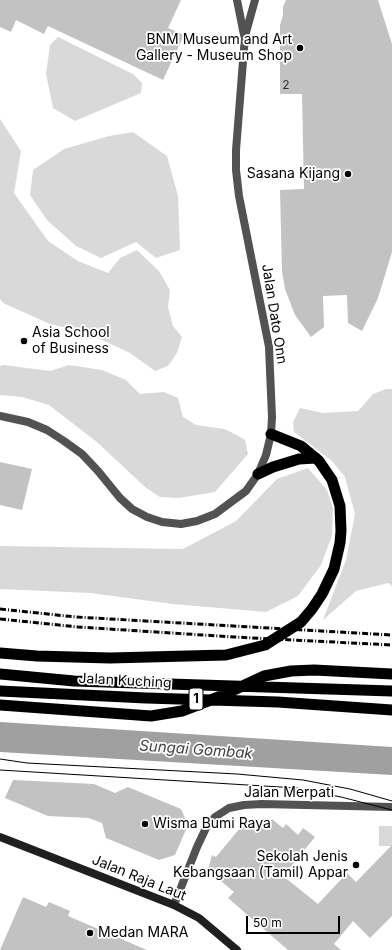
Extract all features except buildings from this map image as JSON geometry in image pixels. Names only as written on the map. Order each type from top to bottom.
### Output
[{"type":"highway","points":[[0,653],[37,656],[110,658],[226,655],[265,645],[301,622],[322,594],[334,569],[340,543],[340,506],[332,480],[326,469],[316,458],[300,446],[271,434]]},
{"type":"highway","points":[[258,474],[299,459],[316,458]]},
{"type":"highway","points":[[0,705],[150,716],[182,711],[271,674],[314,670],[392,674]]},
{"type":"highway","name":"Jalan Kuching","points":[[0,674],[74,681],[392,691]]},
{"type":"highway","name":"Jalan Kuching","points":[[0,691],[146,698],[278,702],[392,710]]},
{"type":"main road","name":"Jalan Raja Laut","points":[[0,837],[174,905],[199,918],[237,950]]},
{"type":"street","name":"Jalan Dato Onn","points":[[237,0],[245,36]]},
{"type":"street","name":"Jalan Dato Onn","points":[[0,416],[28,422],[47,430],[64,441],[82,454],[120,498],[132,509],[146,517],[162,522],[181,524],[197,521],[215,514],[246,491],[258,474],[266,455],[271,434],[272,417],[268,347],[239,196],[236,170],[238,118],[245,36],[255,0]]},
{"type":"street","name":"Jalan Merpati","points":[[174,905],[196,847],[206,828],[215,817],[229,808],[262,804],[392,807]]},
{"type":"shaded area","points":[[58,37],[133,74],[142,83],[141,93],[75,121],[53,108],[46,74],[50,45]]},
{"type":"shaded area","points":[[0,119],[21,151],[14,193],[48,241],[78,261],[108,273],[120,258],[137,250],[159,271],[170,290],[168,307],[173,326],[182,337],[177,353],[168,366],[155,371],[130,353],[85,332],[50,324],[3,303],[0,299]]},
{"type":"shaded area","points":[[133,132],[167,156],[178,196],[180,250],[156,258],[136,242],[101,258],[76,246],[47,220],[30,195],[33,170],[64,149],[109,136]]},
{"type":"shaded area","points":[[4,365],[50,371],[69,365],[102,370],[126,380],[140,394],[164,392],[178,398],[183,417],[196,425],[224,429],[245,440],[248,454],[215,492],[179,498],[160,497],[145,487],[98,443],[49,405],[22,397],[0,395],[0,366]]},
{"type":"shaded area","points":[[386,389],[392,389],[392,586],[388,583],[356,591],[323,620],[346,560],[355,514],[345,477],[332,461],[294,432],[293,422],[300,408],[323,413],[358,411],[373,394]]},
{"type":"shaded area","points":[[308,468],[327,490],[333,508],[332,536],[321,565],[298,596],[266,612],[173,604],[90,593],[0,589],[0,546],[183,549],[236,521],[277,479]]},
{"type":"shaded area","points":[[379,826],[392,826],[392,847],[379,846]]},
{"type":"water","name":"Sungai Gombak","points":[[0,722],[392,747],[392,775],[0,752]]},
{"type":"tram line","points":[[0,759],[27,763],[237,774],[303,780],[350,789],[392,801]]},
{"type":"tram line","points":[[0,770],[297,788],[392,810]]},
{"type":"railway","points":[[0,609],[76,617],[392,635]]},
{"type":"railway","points":[[0,619],[78,627],[392,645]]},
{"type":"place","name":"BNM Museum and Art Gallery - Museum Shop","points":[[300,48]]},
{"type":"place","name":"Sasana Kijang","points":[[348,174]]},
{"type":"place","name":"Asia School of Business","points":[[24,341]]},
{"type":"place","name":"Wisma Bumi Raya","points":[[145,824]]},
{"type":"place","name":"Sekolah Jenis Kebangsaan (Tamil) Appar","points":[[356,865]]},
{"type":"place","name":"Medan MARA","points":[[90,933]]}]
